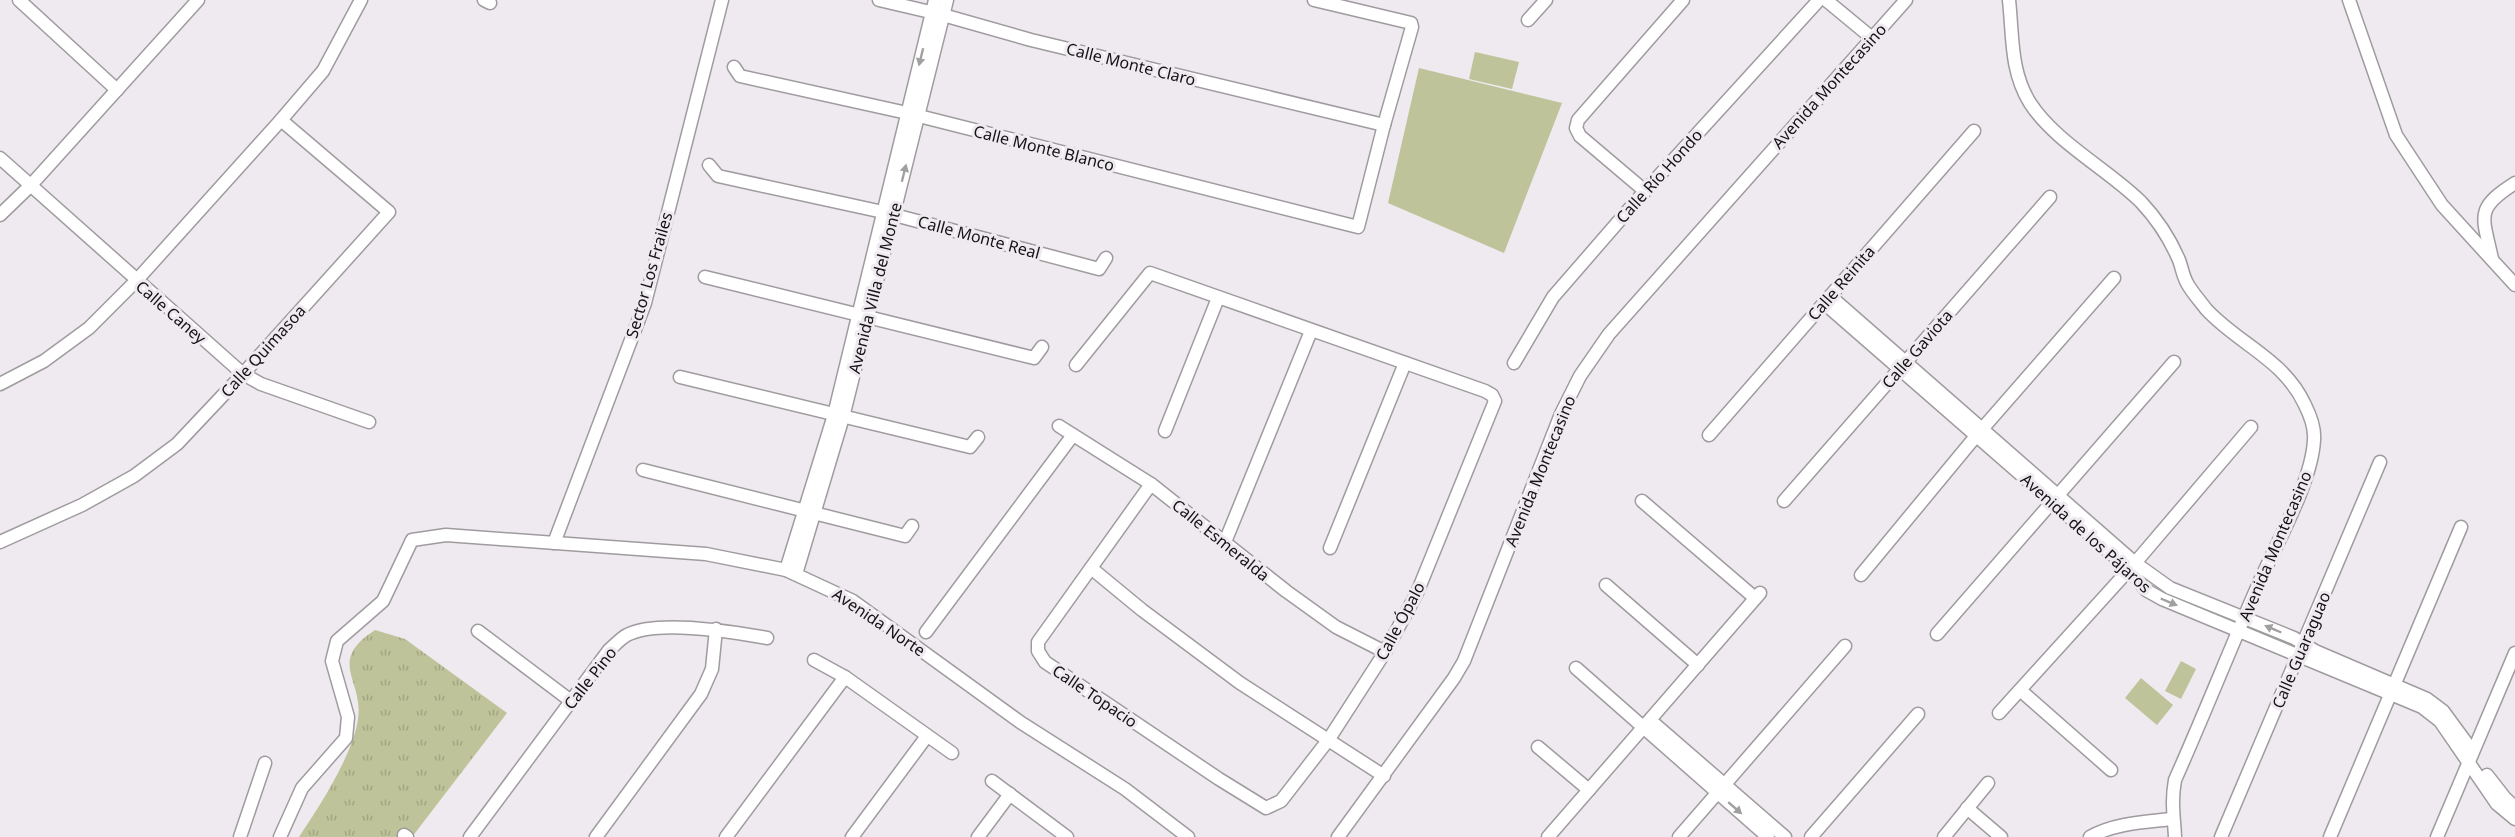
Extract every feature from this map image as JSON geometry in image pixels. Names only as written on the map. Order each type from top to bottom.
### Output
[{"type":"street","points":[[19,0],[117,90]]},
{"type":"street","points":[[0,214],[31,185],[198,0]]},
{"type":"street","points":[[0,384],[44,361],[89,328],[136,281],[323,70],[361,0]]},
{"type":"street","name":"Sector Los Frailes","points":[[554,543],[645,303],[722,0]]},
{"type":"street","name":"Calle Monte Claro","points":[[879,0],[936,9],[1031,40],[1383,125]]},
{"type":"street","name":"Avenida Villa del Monte","points":[[791,572],[839,416],[913,115],[936,9],[947,0]]},
{"type":"street","points":[[1314,0],[1411,23],[1411,33],[1383,125]]},
{"type":"street","points":[[1528,20],[1546,0]]},
{"type":"street","points":[[1645,191],[1580,136],[1576,128],[1578,120],[1683,0]]},
{"type":"street","name":"Calle Río Hondo","points":[[1514,363],[1553,297],[1645,191],[1819,0]]},
{"type":"street","points":[[1826,0],[1872,38]]},
{"type":"street","name":"Avenida Montecasino","points":[[1338,837],[1384,776],[1464,661],[1561,414],[1580,376],[1609,334],[1906,0]]},
{"type":"street","name":"Avenida Montecasino","points":[[2009,0],[2010,36],[2015,69],[2020,85],[2031,105],[2050,126],[2140,202],[2157,220],[2179,260],[2187,284],[2207,309],[2273,362],[2297,387],[2310,415],[2314,440],[2308,469],[2294,507],[2175,780],[2172,796],[2175,837]]},
{"type":"street","points":[[2349,0],[2396,135],[2442,205],[2515,285]]},
{"type":"street","name":"Calle Monte Blanco","points":[[734,68],[740,76],[913,115],[1358,227],[1383,125]]},
{"type":"street","name":"Calle Quimasoa","points":[[0,542],[82,505],[134,476],[177,444],[389,213],[281,120]]},
{"type":"street","name":"Calle Reinita","points":[[1709,435],[1974,131]]},
{"type":"street","name":"Calle Caney","points":[[0,158],[243,374],[261,384],[369,422]]},
{"type":"street","name":"Calle Monte Real","points":[[709,165],[718,176],[888,213],[1099,269],[1106,258]]},
{"type":"street","points":[[2493,262],[2483,217],[2492,197],[2515,183]]},
{"type":"street","name":"Calle Gaviota","points":[[1785,501],[2050,197]]},
{"type":"street","points":[[1076,365],[1149,273],[1405,363],[1330,548]]},
{"type":"street","points":[[705,278],[1034,358],[1042,347]]},
{"type":"street","points":[[1861,575],[1979,433],[2114,278]]},
{"type":"street","points":[[1165,431],[1218,298]]},
{"type":"street","name":"Avenida de los Pájaros","points":[[1827,299],[2132,566],[2170,588],[2294,638],[2301,649]]},
{"type":"street","points":[[1225,542],[1311,331]]},
{"type":"street","points":[[1937,634],[2174,362]]},
{"type":"street","name":"Calle Ópalo","points":[[1266,808],[1281,801],[1329,739],[1385,652],[1417,593],[1494,408],[1495,401],[1492,395],[1485,391],[1405,363]]},
{"type":"street","points":[[680,377],[970,447],[978,437]]},
{"type":"street","name":"Calle Esmeralda","points":[[1059,426],[1151,484],[1286,591],[1336,627],[1385,652]]},
{"type":"street","points":[[2000,713],[2132,566],[2251,427]]},
{"type":"street","points":[[926,632],[1073,435]]},
{"type":"street","name":"Calle Guaraguao","points":[[2222,837],[2380,462]]},
{"type":"street","points":[[643,470],[905,536],[912,526]]},
{"type":"street","name":"Calle Topacio","points":[[1151,484],[1038,642],[1038,651],[1042,659],[1200,767],[1266,808]]},
{"type":"street","points":[[1548,837],[1758,596],[1642,501]]},
{"type":"street","points":[[2330,837],[2461,527]]},
{"type":"street","name":"Avenida Norte","points":[[280,837],[302,788],[346,738],[348,717],[332,661],[338,641],[383,601],[412,540],[446,535],[706,554],[791,572],[853,601],[1020,722],[1125,789],[1188,837]]},
{"type":"street","name":"Avenida de los Pájaros","points":[[2132,566],[2146,590],[2162,599],[2240,631],[2301,649],[2393,689],[2422,707],[2440,721],[2515,807]]},
{"type":"street","points":[[1091,568],[1142,610],[1240,683],[1384,776]]},
{"type":"street","points":[[1606,585],[1698,665]]},
{"type":"street","name":"Calle Pino","points":[[470,837],[609,650],[626,635],[646,629],[716,629],[767,638]]},
{"type":"street","points":[[596,837],[701,694],[712,669],[716,629]]},
{"type":"street","points":[[478,631],[571,700]]},
{"type":"street","points":[[1679,837],[1845,646]]},
{"type":"street","points":[[2437,837],[2515,653]]},
{"type":"street","points":[[813,660],[845,678],[952,753]]},
{"type":"street","points":[[1576,668],[1647,724],[1722,789],[1785,837]]},
{"type":"street","points":[[726,837],[845,678]]},
{"type":"street","points":[[2020,690],[2111,770]]},
{"type":"street","points":[[1811,837],[1918,714]]},
{"type":"street","points":[[852,837],[927,736]]},
{"type":"street","points":[[1538,747],[1589,790]]},
{"type":"street","name":"Avenida de los Pájaros","points":[[2470,756],[2497,804],[2515,819]]},
{"type":"street","points":[[240,837],[265,763]]},
{"type":"street","points":[[992,781],[1067,837]]},
{"type":"street","points":[[1944,837],[1988,783]]},
{"type":"street","points":[[1722,789],[1768,837]]},
{"type":"street","points":[[978,837],[1010,794]]},
{"type":"street","points":[[1967,808],[2001,837]]},
{"type":"street","points":[[2090,837],[2099,832],[2134,823],[2172,819]]},
{"type":"green space","points":[[1475,52],[1519,62],[1512,89],[1469,79]]},
{"type":"green space","points":[[1419,68],[1562,103],[1504,253],[1388,203]]},
{"type":"green space","points":[[375,630],[405,639],[507,713],[412,837],[299,837],[334,780],[355,733],[358,705],[350,672],[350,662],[360,641]]},
{"type":"green space","points":[[2181,661],[2196,669],[2181,699],[2165,691]]},
{"type":"green space","points":[[2141,678],[2173,705],[2157,725],[2125,698]]}]
